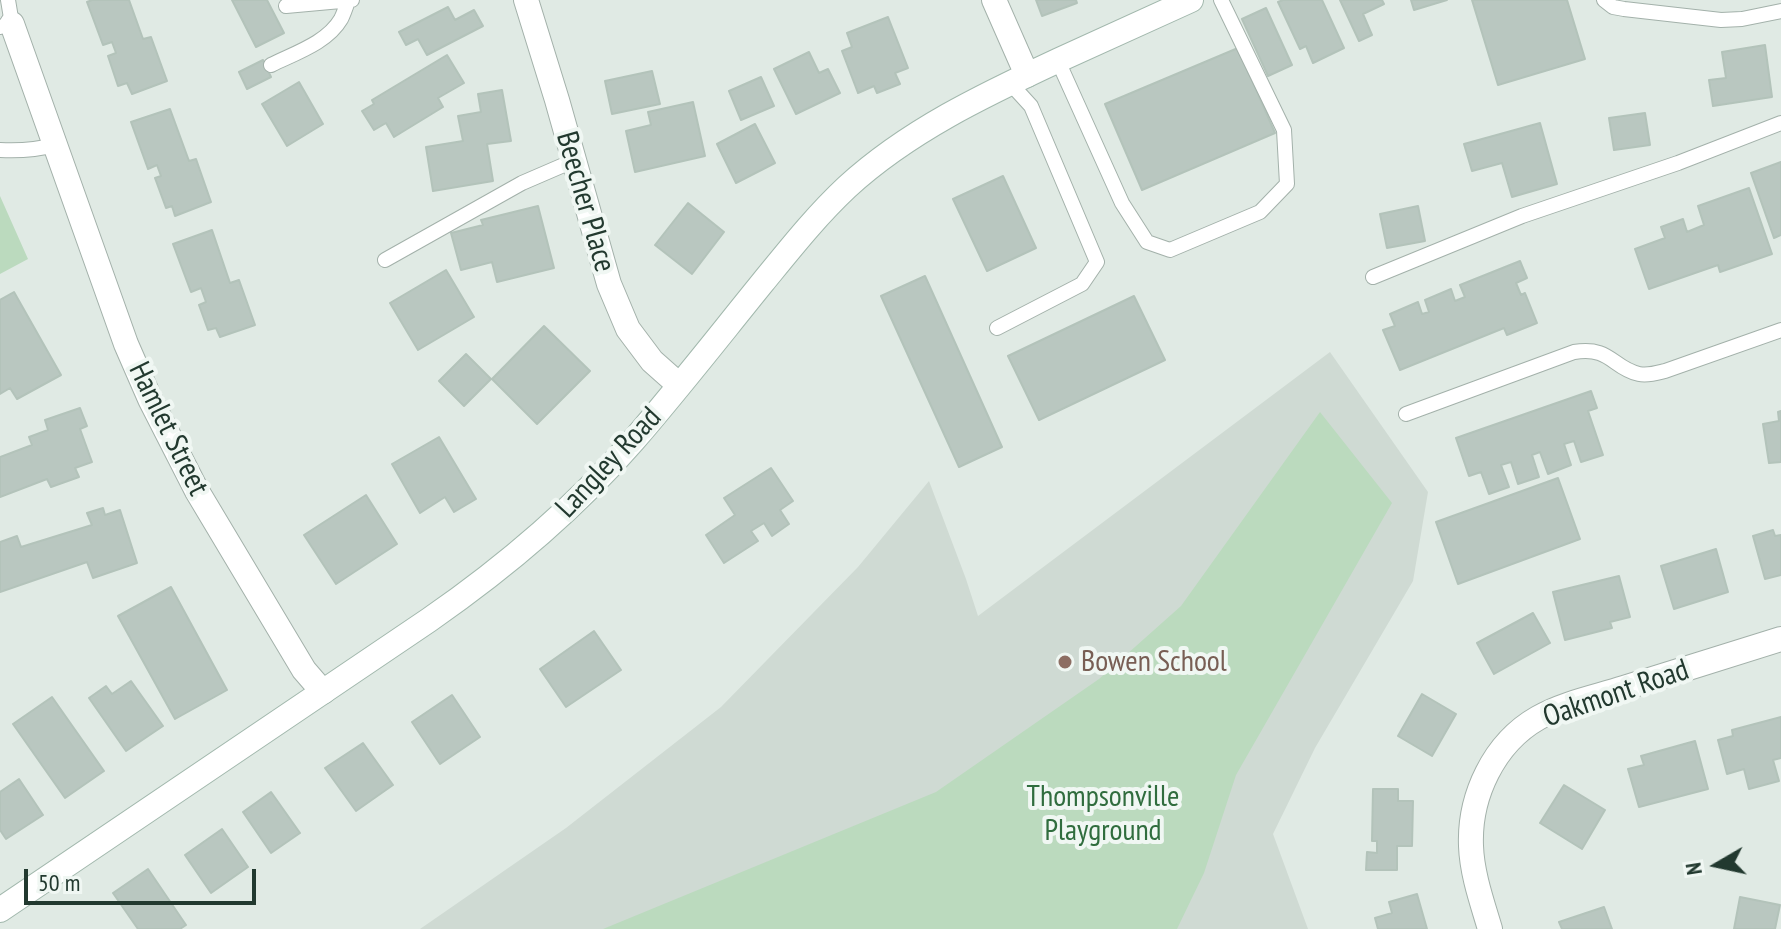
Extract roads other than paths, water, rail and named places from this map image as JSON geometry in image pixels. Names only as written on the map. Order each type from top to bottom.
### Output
[{"type":"street","name":"Beecher Place","points":[[526,0],[600,259],[618,308],[642,348],[679,385]]},
{"type":"street","points":[[994,0],[1019,79]]},
{"type":"street","name":"Langley Road","points":[[0,910],[463,597],[526,547],[609,468],[809,226],[875,163],[928,127],[1019,79],[1191,0]]},
{"type":"street","name":"Hamlet Street","points":[[7,17],[126,344],[161,423],[197,491],[304,670],[323,692]]},
{"type":"street","name":"Oakmont Road","points":[[1490,929],[1473,863],[1472,825],[1488,770],[1510,739],[1523,727],[1558,709],[1781,639]]},
{"type":"lane","points":[[286,6],[350,0]]},
{"type":"lane","points":[[271,65],[309,46],[333,29],[350,0]]},
{"type":"lane","points":[[1058,61],[1122,203],[1147,242],[1170,250],[1260,212],[1287,184],[1284,130],[1221,0]]},
{"type":"lane","points":[[1604,0],[1613,7],[1624,9],[1721,20],[1781,11]]},
{"type":"lane","points":[[997,328],[1082,284],[1097,262],[1019,79]]},
{"type":"lane","points":[[1373,277],[1548,206],[1678,163],[1781,123]]},
{"type":"lane","points":[[0,150],[40,149],[55,145]]},
{"type":"lane","points":[[385,260],[522,183],[573,161]]},
{"type":"lane","points":[[1406,414],[1574,352],[1598,352],[1639,374],[1651,374],[1781,330]]},
{"type":"place","name":"Bowen School","points":[[1065,662]]},
{"type":"park label","name":"Thompsonville Playground","points":[[1103,814]]}]
